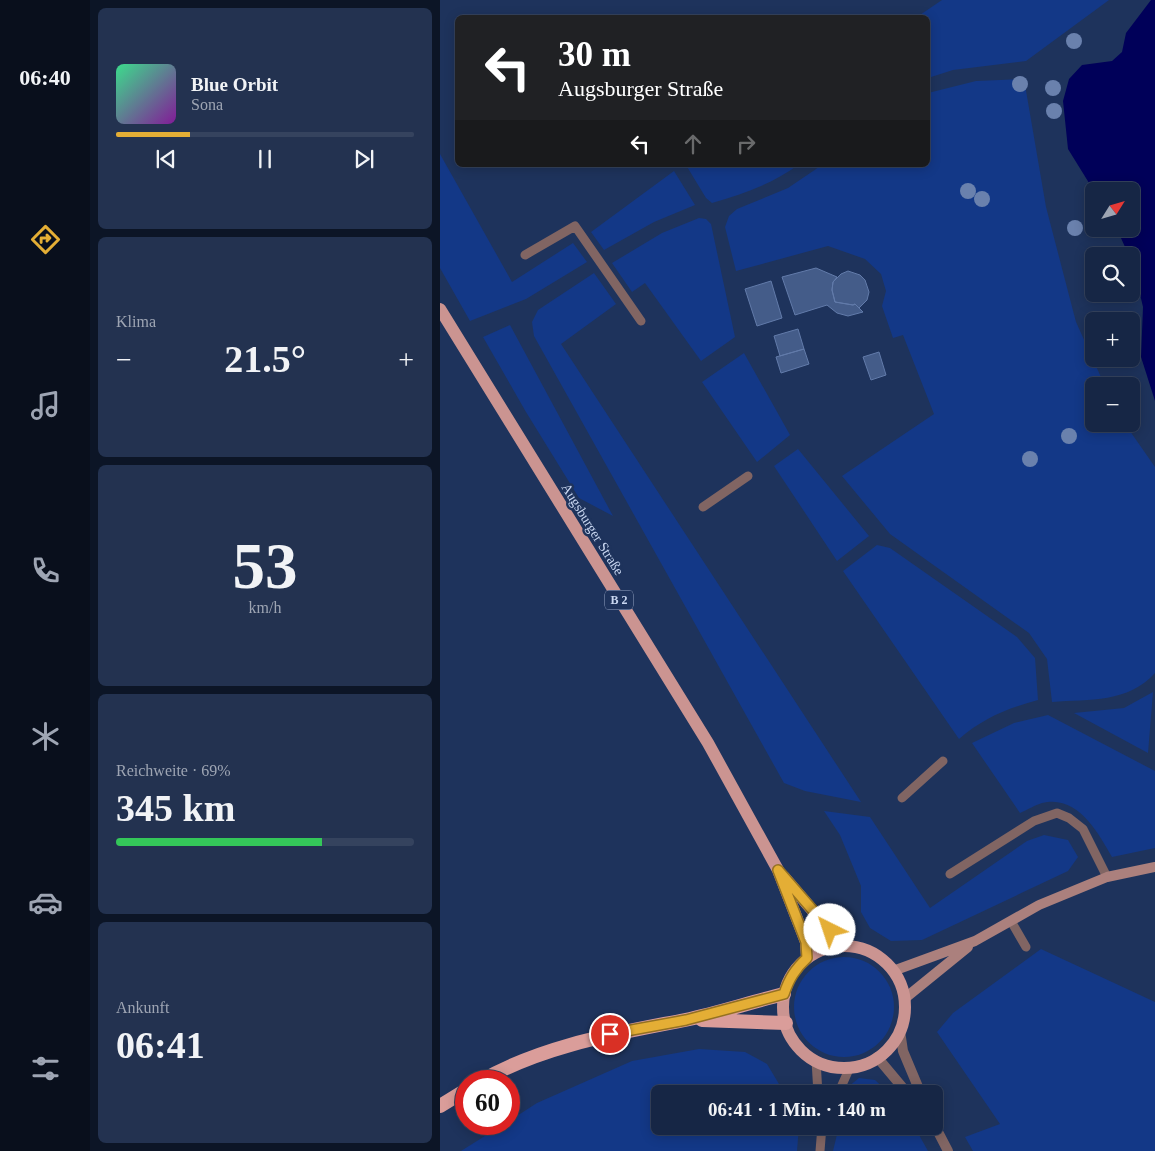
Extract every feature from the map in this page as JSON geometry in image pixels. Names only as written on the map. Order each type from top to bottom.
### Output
[{"type":"highway","points":[[501,1070],[556,1048],[628,1030],[686,1020],[784,994]]},
{"type":"highway","points":[[686,1020],[786,1023]]},
{"type":"highway","points":[[440,1106],[455,1097]]},
{"type":"main road","name":"Augsburger Straße","points":[[440,310],[708,742],[778,870],[806,942],[807,958]]},
{"type":"main road","points":[[893,971],[975,941],[1039,905],[1107,877],[1155,867]]},
{"type":"main road","name":"Augsburger Straße","points":[[778,870],[843,946]]},
{"type":"main road","points":[[904,999],[975,941]]},
{"type":"main road","points":[[843,946],[862,948],[880,957],[893,971],[900,984],[905,1010],[900,1031],[888,1048],[877,1058],[861,1065],[850,1067],[832,1066],[816,1060],[802,1051],[792,1038],[784,1013],[784,994],[789,980],[798,967],[807,958],[825,949],[843,946]]},
{"type":"street","points":[[900,1031],[903,1050],[917,1085]]},
{"type":"street","points":[[877,1058],[900,1085]]},
{"type":"street","points":[[940,1135],[948,1151]]},
{"type":"lane","points":[[525,255],[575,226],[641,321]]},
{"type":"lane","points":[[703,507],[748,476]]},
{"type":"lane","points":[[902,798],[943,761]]},
{"type":"lane","points":[[950,874],[1034,821],[1057,813],[1069,818],[1082,830],[1107,877]]},
{"type":"lane","points":[[1011,921],[1026,947]]},
{"type":"lane","points":[[816,1060],[817,1085]]},
{"type":"lane","points":[[842,1085],[850,1067]]},
{"type":"lane","points":[[820,1151],[822,1135]]},
{"type":"shaded area","points":[[942,0],[1109,0],[1026,61],[953,70],[930,77],[930,15],[920,15]]},
{"type":"shaded area","points":[[1151,0],[1155,0],[1155,401],[1141,357],[1143,307],[1140,294],[1140,247],[1125,247],[1121,238],[1140,238],[1140,182],[1088,182],[1068,149],[1063,101],[1069,79],[1082,65],[1112,61],[1122,52],[1126,33]]},
{"type":"shaded area","points":[[1024,79],[1046,207],[1076,322],[1085,342],[1085,367],[1096,367],[1101,377],[1085,377],[1085,432],[1131,432],[1155,467],[1155,673],[1144,683],[1121,695],[1108,698],[1052,702],[1047,659],[1029,633],[890,534],[842,476],[934,414],[903,335],[893,338],[882,306],[886,291],[881,274],[865,259],[828,246],[736,271],[725,227],[729,216],[737,209],[788,188],[819,167],[930,167],[930,92],[976,81]]},
{"type":"shaded area","points":[[440,154],[512,282],[573,243],[587,262],[526,299],[470,321],[440,268]]},
{"type":"shaded area","points":[[687,167],[795,167],[778,178],[735,196],[712,203],[706,198]]},
{"type":"shaded area","points":[[674,171],[695,205],[654,222],[604,250],[591,232]]},
{"type":"shaded area","points":[[699,218],[706,219],[711,224],[735,337],[701,361],[645,283],[632,292],[612,263],[662,233]]},
{"type":"shaded area","points":[[594,273],[616,304],[561,344],[861,802],[805,791],[784,783],[534,336],[532,322],[538,310]]},
{"type":"shaded area","points":[[510,325],[613,516],[579,498],[483,337]]},
{"type":"shaded area","points":[[744,353],[790,435],[757,462],[702,382]]},
{"type":"shaded area","points":[[798,449],[869,536],[837,561],[774,466]]},
{"type":"shaded area","points":[[877,545],[890,548],[1017,637],[1035,658],[1038,700],[996,715],[977,725],[959,739],[843,571]]},
{"type":"shaded area","points":[[1153,692],[1148,753],[1074,713],[1124,708]]},
{"type":"shaded area","points":[[1048,715],[1155,771],[1155,848],[1112,857],[1085,817],[1066,804],[1042,803],[1020,813],[972,743],[1014,723]]},
{"type":"shaded area","points":[[824,811],[870,817],[930,908],[1027,841],[1044,835],[1068,840],[1078,857],[1068,871],[922,940],[891,941],[870,928],[861,912],[861,886],[840,835]]},
{"type":"shaded area","points":[[1041,949],[1155,1002],[1155,1151],[973,1151],[965,1137],[1000,1124],[937,1032],[953,1013]]},
{"type":"shaded area","points":[[844,957],[854,958],[872,965],[886,979],[893,997],[893,1017],[886,1035],[872,1049],[854,1056],[844,1057],[834,1056],[816,1049],[802,1035],[795,1017],[794,1007],[795,997],[802,979],[816,965],[834,958]]},
{"type":"shaded area","points":[[699,1049],[745,1052],[767,1064],[780,1085],[651,1085],[651,1135],[798,1135],[797,1151],[461,1151],[486,1135],[520,1135],[520,1114],[537,1103],[632,1061]]},
{"type":"shaded area","points":[[859,1078],[875,1080],[880,1085],[850,1085]]},
{"type":"shaded area","points":[[837,1135],[919,1135],[928,1151],[833,1151]]},
{"type":"building","points":[[816,268],[837,277],[833,282],[832,290],[835,302],[855,304],[863,312],[848,316],[837,313],[827,305],[795,315],[782,277]]},
{"type":"building","points":[[848,271],[860,275],[865,280],[869,292],[867,300],[859,308],[855,304],[835,302],[832,290],[833,282],[841,274]]},
{"type":"building","points":[[771,281],[782,318],[757,326],[745,289]]},
{"type":"building","points":[[798,329],[804,349],[780,356],[774,336]]},
{"type":"building","points":[[804,349],[809,364],[781,373],[776,357]]},
{"type":"building","points":[[879,352],[886,375],[871,380],[863,357]]},
{"type":"route","points":[[610,1034],[686,1020],[784,994],[789,980],[807,958],[806,942],[778,870],[830,930]]}]
